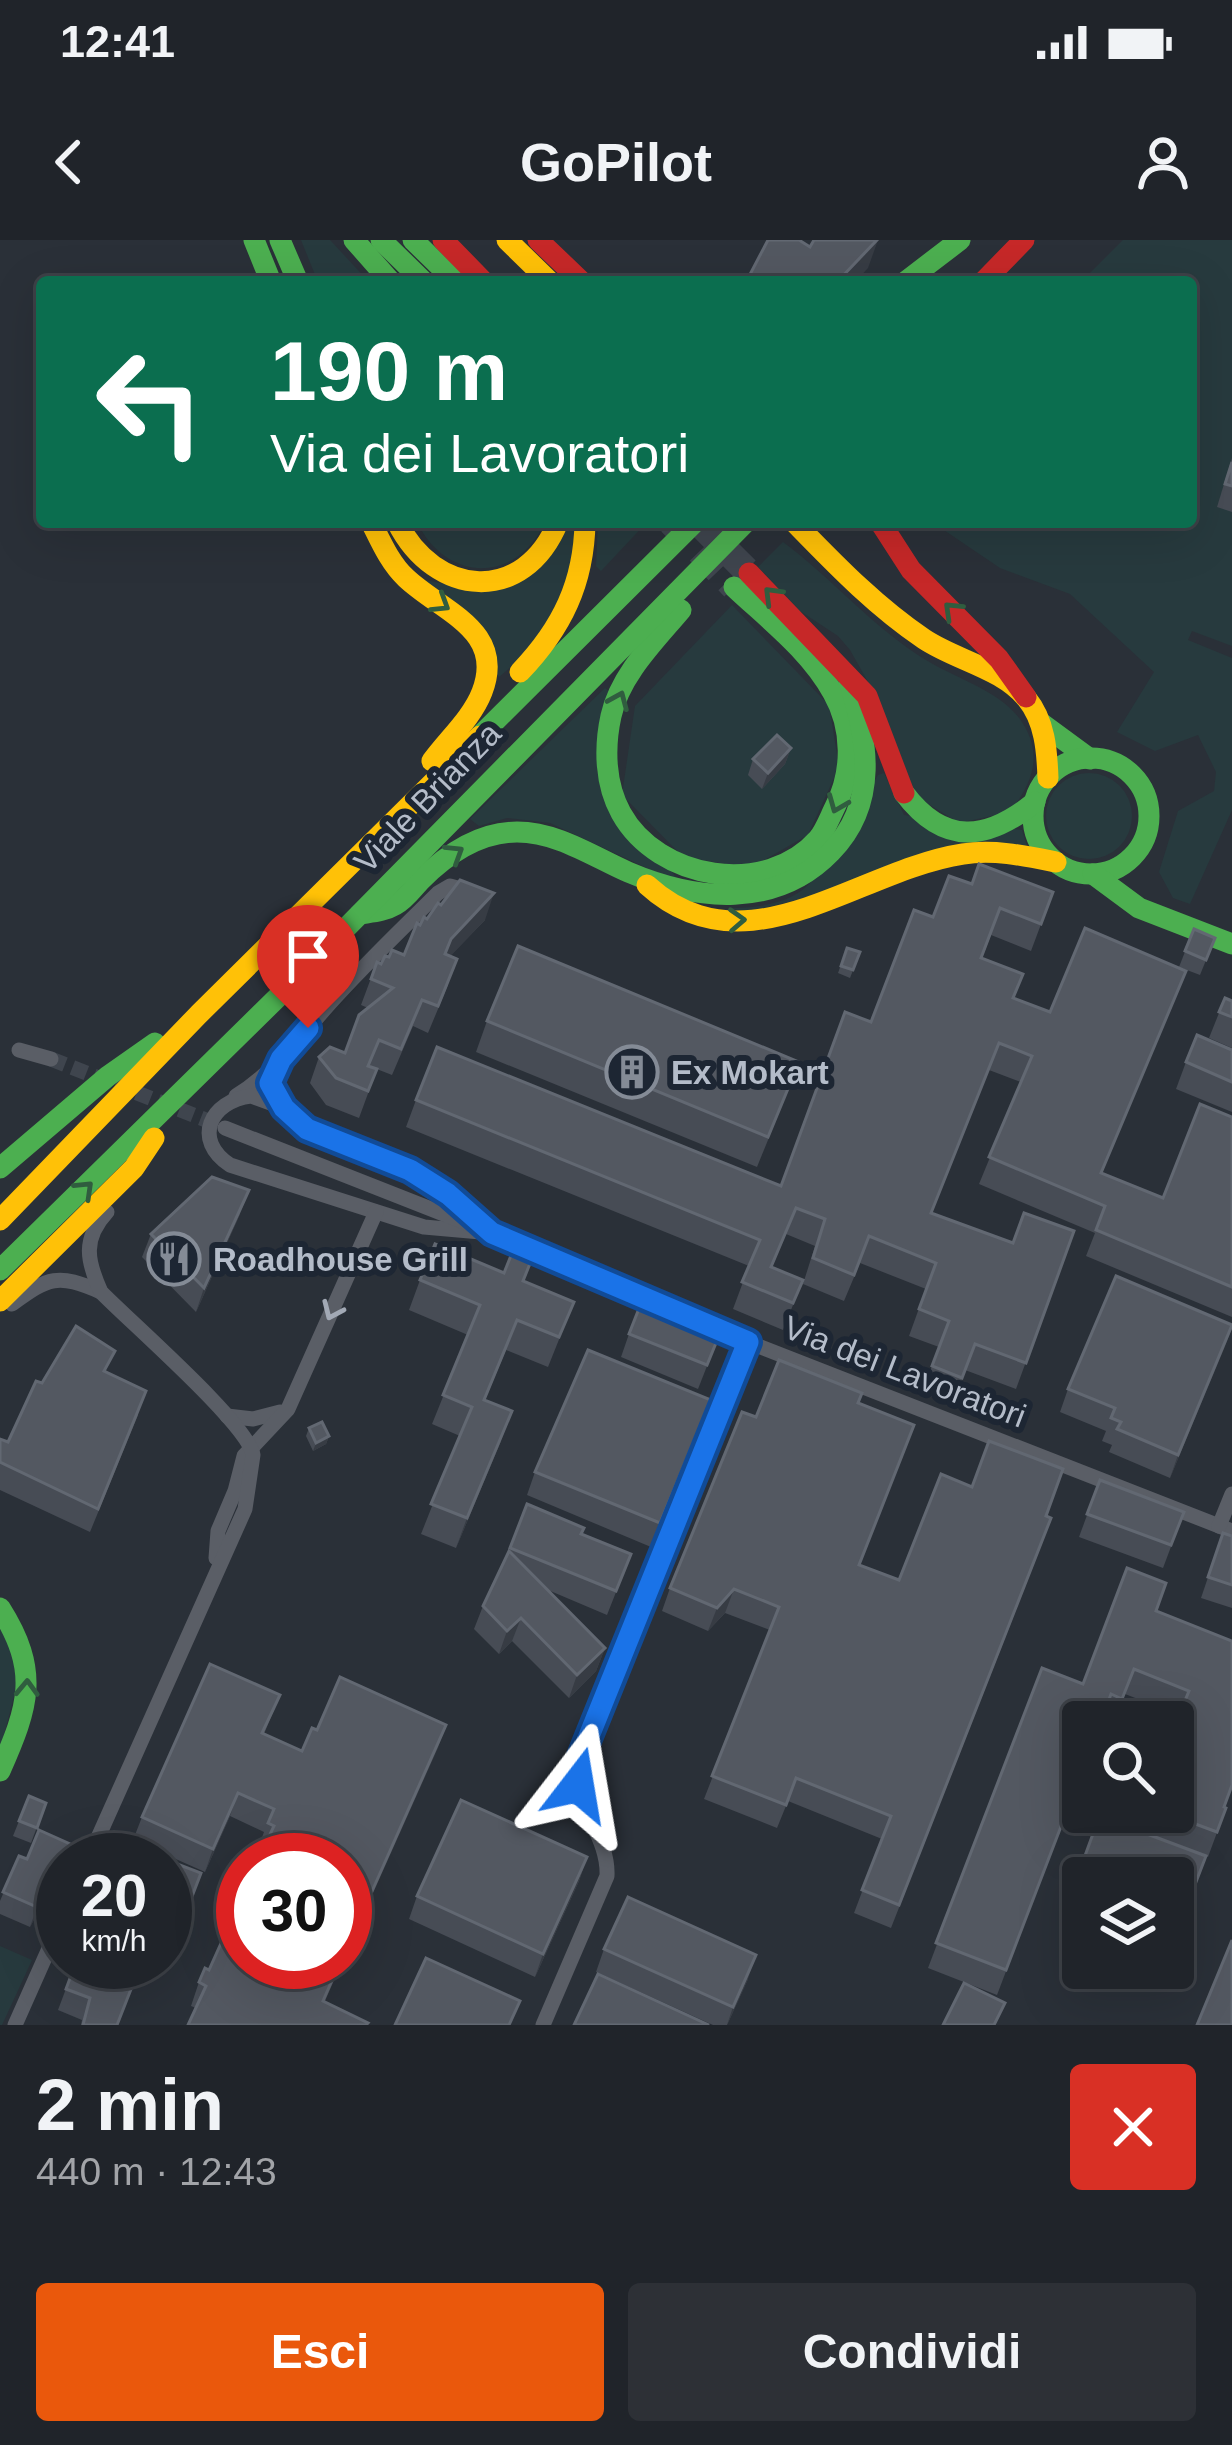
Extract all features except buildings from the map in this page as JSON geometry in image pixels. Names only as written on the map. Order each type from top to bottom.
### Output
[{"type":"main road","points":[[254,240],[269,276]]},
{"type":"main road","points":[[280,240],[295,276]]},
{"type":"main road","points":[[354,240],[386,276]]},
{"type":"main road","points":[[381,240],[418,276]]},
{"type":"main road","points":[[413,240],[450,276]]},
{"type":"main road","points":[[442,240],[478,276]]},
{"type":"main road","points":[[507,240],[544,276]]},
{"type":"main road","points":[[538,240],[576,276]]},
{"type":"main road","points":[[912,276],[960,240]]},
{"type":"main road","points":[[935,276],[970,240]]},
{"type":"main road","points":[[989,276],[1025,240]]},
{"type":"main road","points":[[1006,276],[1025,240]]},
{"type":"main road","points":[[374,528],[401,574],[475,627],[485,646],[488,662],[482,693],[432,761]]},
{"type":"main road","points":[[401,528],[421,561],[442,574],[492,583],[534,564],[549,548],[556,528]]},
{"type":"main road","points":[[376,837],[408,785],[554,635],[581,572],[585,528]]},
{"type":"main road","name":"Viale Brianza","points":[[0,1220],[199,1014],[689,528]]},
{"type":"main road","name":"Viale Brianza","points":[[0,1270],[179,1099],[741,528]]},
{"type":"main road","points":[[743,528],[736,553],[695,594],[630,675],[612,715],[605,756],[611,793],[634,833],[660,855],[690,871],[744,877],[780,866],[810,847],[840,803],[849,762],[847,730],[833,692],[741,580],[828,652],[867,696],[900,788],[938,828],[964,834],[1010,823],[1035,802],[1048,778],[1066,764],[1103,760],[1128,772],[1145,796],[1148,828],[1128,861],[1093,874]]},
{"type":"main road","points":[[800,528],[896,619],[934,646],[1012,685],[1026,697]]},
{"type":"main road","points":[[884,528],[910,570],[999,658],[1026,697],[1041,723],[1048,778]]},
{"type":"main road","points":[[360,914],[393,907],[434,866],[469,844],[516,832],[553,838],[635,874],[720,897],[740,897],[794,881],[829,856],[853,821],[866,785],[868,736],[849,681]]},
{"type":"main road","points":[[1041,723],[1090,759]]},
{"type":"main road","points":[[1035,802],[1036,836],[1056,862]]},
{"type":"main road","points":[[635,874],[674,908],[726,923],[784,914],[935,860],[966,853],[1008,854],[1093,874],[1139,908],[1232,944]]},
{"type":"main road","points":[[1128,861],[1128,877],[1139,908]]},
{"type":"main road","points":[[0,1168],[108,1076],[199,1014]]},
{"type":"main road","points":[[0,1301],[134,1168],[179,1099]]},
{"type":"main road","points":[[0,1201],[57,1162]]},
{"type":"main road","points":[[0,1608],[22,1645],[30,1687],[21,1725],[0,1771]]},
{"type":"street","name":"Via dei Lavoratori","points":[[461,889],[450,886],[438,893],[281,1059],[254,1085],[219,1108],[208,1130],[216,1156],[252,1173],[424,1227],[492,1233]]},
{"type":"street","points":[[19,1049],[51,1059]]},
{"type":"street","points":[[281,1059],[270,1083],[284,1108]]},
{"type":"street","name":"Via dei Lavoratori","points":[[234,1098],[251,1096],[284,1108],[307,1129],[410,1170],[448,1194],[492,1233]]},
{"type":"street","name":"Via dei Lavoratori","points":[[225,1128],[492,1233],[748,1342],[1225,1528]]},
{"type":"street","points":[[100,1292],[88,1265],[90,1238],[129,1188],[134,1168]]},
{"type":"street","points":[[248,1451],[288,1409],[376,1212]]},
{"type":"street","points":[[0,1313],[51,1279],[72,1280],[100,1292],[227,1416],[248,1451],[250,1493],[100,1833]]},
{"type":"street","points":[[543,2025],[607,1876],[606,1855],[578,1785],[578,1766],[748,1342]]},
{"type":"street","points":[[227,1416],[254,1419],[288,1409]]},
{"type":"street","points":[[1225,1528],[1232,1494]]},
{"type":"street","points":[[15,2025],[36,1978]]},
{"type":"green space","points":[[301,240],[330,240],[363,276],[316,276]]},
{"type":"green space","points":[[1123,240],[1232,240],[1232,646],[1192,631],[1188,640],[1232,658],[1232,810],[1190,904],[1173,898],[1159,872],[1178,811],[1214,791],[1216,772],[1198,735],[1155,751],[1117,732],[1154,672],[1070,594],[1000,568],[941,528],[1197,528],[1197,276],[1087,276]]},
{"type":"green space","points":[[421,528],[541,528],[517,557],[481,568],[445,556]]},
{"type":"green space","points":[[561,528],[578,528],[572,566],[556,608],[531,645],[499,677],[419,579],[479,590]]},
{"type":"green space","points":[[598,528],[641,528],[601,571],[596,566]]},
{"type":"green space","points":[[783,542],[906,647],[994,696],[1017,715],[1030,739],[1033,761],[1028,782],[1010,812],[959,823],[912,794],[876,696],[850,650],[838,636],[800,611],[758,567]]},
{"type":"green space","points":[[732,605],[829,705],[839,767],[808,835],[750,868],[683,857],[622,795],[635,706]]},
{"type":"green space","points":[[605,688],[611,693],[597,772],[681,884],[550,823],[507,818],[479,826],[470,819]]},
{"type":"green space","points":[[884,773],[904,815],[1022,830],[1027,846],[747,912],[727,908],[780,901],[807,886],[878,775]]},
{"type":"green space","points":[[1089,773],[1105,776],[1119,786],[1129,800],[1129,832],[1119,846],[1105,856],[1089,859],[1073,856],[1059,846],[1049,832],[1046,816],[1049,800],[1059,786],[1073,776]]},
{"type":"green space","points":[[0,1622],[20,1673],[0,1750]]},
{"type":"green space","points":[[0,1946],[32,1960],[2,2025],[0,2025]]},
{"type":"tunnel","points":[[677,528],[734,587]]},
{"type":"tunnel","points":[[704,528],[749,573]]},
{"type":"tunnel","points":[[51,1059],[221,1126]]},
{"type":"traffic: fast","points":[[254,240],[269,276]]},
{"type":"traffic: fast","points":[[280,240],[295,276]]},
{"type":"traffic: fast","points":[[354,240],[386,276]]},
{"type":"traffic: fast","points":[[381,240],[418,276]]},
{"type":"traffic: fast","points":[[413,240],[450,276]]},
{"type":"traffic: fast","points":[[913,276],[960,240]]},
{"type":"traffic: fast","points":[[480,736],[689,528]]},
{"type":"traffic: fast","points":[[0,1270],[283,992],[740,528]]},
{"type":"traffic: fast","points":[[681,610],[640,659],[616,701],[607,753],[616,802],[638,836],[660,854],[686,866],[714,873],[770,869],[796,858],[823,832],[845,779],[847,735],[840,707],[813,663],[734,587]]},
{"type":"traffic: fast","points":[[360,914],[399,903],[453,853],[503,833],[560,840],[628,872],[681,889],[734,894],[786,883],[831,852],[857,813],[863,792],[864,748],[849,681]]},
{"type":"traffic: fast","points":[[1041,723],[1090,759]]},
{"type":"traffic: fast","points":[[1091,758],[1113,763],[1132,775],[1144,794],[1149,816],[1144,838],[1132,857],[1113,869],[1091,874],[1069,869],[1050,857],[1038,838],[1033,816],[1038,794],[1050,775],[1069,763],[1091,758]]},
{"type":"traffic: fast","points":[[904,793],[935,822],[966,832],[1000,824],[1035,802]]},
{"type":"traffic: fast","points":[[1093,874],[1139,908],[1232,944]]},
{"type":"traffic: fast","points":[[0,1168],[108,1076],[155,1043]]},
{"type":"traffic: fast","points":[[0,1608],[21,1651],[26,1689],[18,1727],[0,1771]]},
{"type":"traffic: slow","points":[[507,240],[544,276]]},
{"type":"traffic: slow","points":[[374,528],[400,572],[467,625],[485,653],[487,671],[478,702],[432,761]]},
{"type":"traffic: slow","points":[[401,528],[433,566],[479,582],[502,579],[524,568],[555,528]]},
{"type":"traffic: slow","points":[[520,672],[548,639],[568,603],[585,528]]},
{"type":"traffic: slow","points":[[800,528],[906,626],[1017,688],[1041,727],[1048,778]]},
{"type":"traffic: slow","points":[[0,1220],[199,1014],[480,736]]},
{"type":"traffic: slow","points":[[647,885],[685,910],[723,920],[763,919],[963,854],[998,853],[1056,862]]},
{"type":"traffic: slow","points":[[0,1301],[134,1168],[154,1138]]},
{"type":"traffic: jam","points":[[443,240],[478,276]]},
{"type":"traffic: jam","points":[[538,240],[576,276]]},
{"type":"traffic: jam","points":[[989,276],[1024,240]]},
{"type":"traffic: jam","points":[[884,528],[911,570],[999,659],[1026,697]]},
{"type":"traffic: jam","points":[[749,573],[867,696],[904,793]]},
{"type":"place","name":"Ex Mokart","points":[[632,1072]]},
{"type":"place","name":"Roadhouse Grill","points":[[174,1259]]},
{"type":"route","points":[[308,1028],[281,1059],[270,1083],[284,1108],[307,1129],[410,1170],[448,1194],[492,1233],[748,1342],[581,1756],[578,1785]]}]
